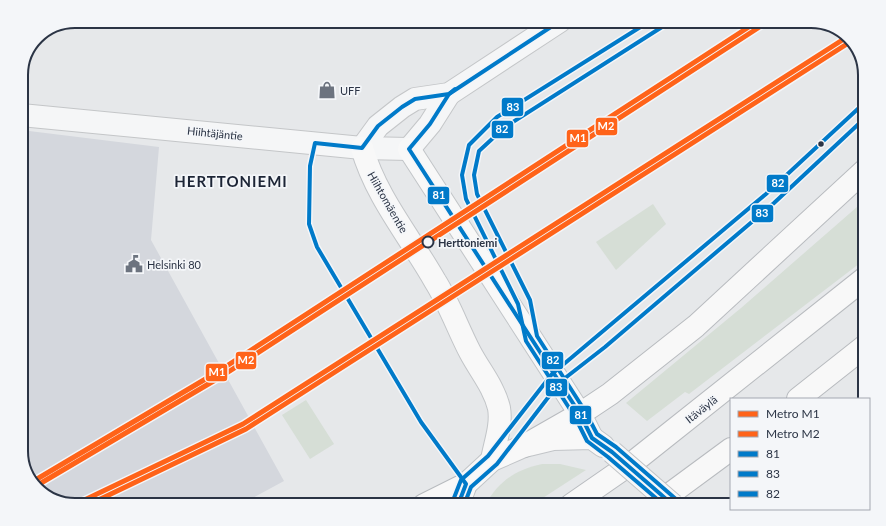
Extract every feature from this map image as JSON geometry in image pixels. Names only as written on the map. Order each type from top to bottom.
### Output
[{"type":"main road","name":"Hiihtomäentie","points":[[362,148],[372,177],[436,282],[471,353],[495,394],[499,410],[499,424],[492,460]]},
{"type":"main road","points":[[409,148],[580,414],[592,438],[612,452],[665,498]]},
{"type":"main road","points":[[438,498],[466,484],[492,460],[524,446],[580,414],[625,383],[696,326],[858,176]]},
{"type":"main road","name":"Itäväylä","points":[[581,498],[642,456],[858,284]]},
{"type":"main road","points":[[799,398],[858,352]]},
{"type":"main road","points":[[524,446],[553,439],[592,438]]},
{"type":"main road","points":[[664,498],[730,450]]},
{"type":"main road","points":[[461,498],[466,484]]},
{"type":"street","points":[[409,148],[430,124],[449,94],[549,28]]},
{"type":"street","points":[[362,148],[378,126],[402,107],[415,99],[449,94]]},
{"type":"street","name":"Hiihtäjäntie","points":[[28,115],[362,148],[409,148]]},
{"type":"shaded area","points":[[28,131],[159,147],[151,240],[284,481],[253,498],[69,498],[51,492],[38,480],[30,466],[28,454]]},
{"type":"shaded area","points":[[653,204],[666,224],[616,270],[596,242]]},
{"type":"shaded area","points":[[858,206],[858,265],[689,394],[685,392],[647,421],[626,403],[741,308]]},
{"type":"shaded area","points":[[306,400],[334,444],[310,459],[282,415]]},
{"type":"shaded area","points":[[542,464],[560,464],[586,470],[543,498],[489,498],[502,483],[516,473],[532,466]]},
{"type":"metro line","name":"M1","points":[[37,479],[219,371],[747,28]]},
{"type":"metro line","name":"M2","points":[[41,483],[222,376],[758,28]]},
{"type":"metro line","name":"M1","points":[[89,498],[243,424],[842,40]]},
{"type":"metro line","name":"M2","points":[[103,498],[246,429],[846,44]]},
{"type":"transit line","name":"81","points":[[461,498],[466,484],[421,422],[317,247],[309,224],[310,166],[315,143],[362,148],[378,126],[402,107],[415,99],[449,94],[549,28]]},
{"type":"transit line","name":"83","points":[[639,28],[497,117],[469,145],[462,175],[466,199],[518,304],[526,341],[575,417],[587,441],[656,498]]},
{"type":"transit line","name":"82","points":[[660,28],[505,127],[479,151],[474,175],[477,194],[530,300],[537,336],[585,411],[597,434],[616,447],[675,498]]},
{"type":"transit line","name":"81","points":[[455,89],[449,94],[430,124],[409,149],[580,414],[592,438],[612,452],[665,498]]},
{"type":"transit line","name":"82","points":[[454,498],[461,480],[488,456],[552,374],[766,194],[858,109]]},
{"type":"transit line","name":"83","points":[[467,498],[471,487],[497,464],[560,382],[605,347],[774,203],[858,125]]},
{"type":"place","name":"UFF","points":[[327,90]]},
{"type":"place","name":"Herttoniemi","points":[[428,242]]},
{"type":"place","name":"Helsinki 80","points":[[134,264]]},
{"type":"district","name":"HERTTONIEMI","points":[[231,181]]}]
